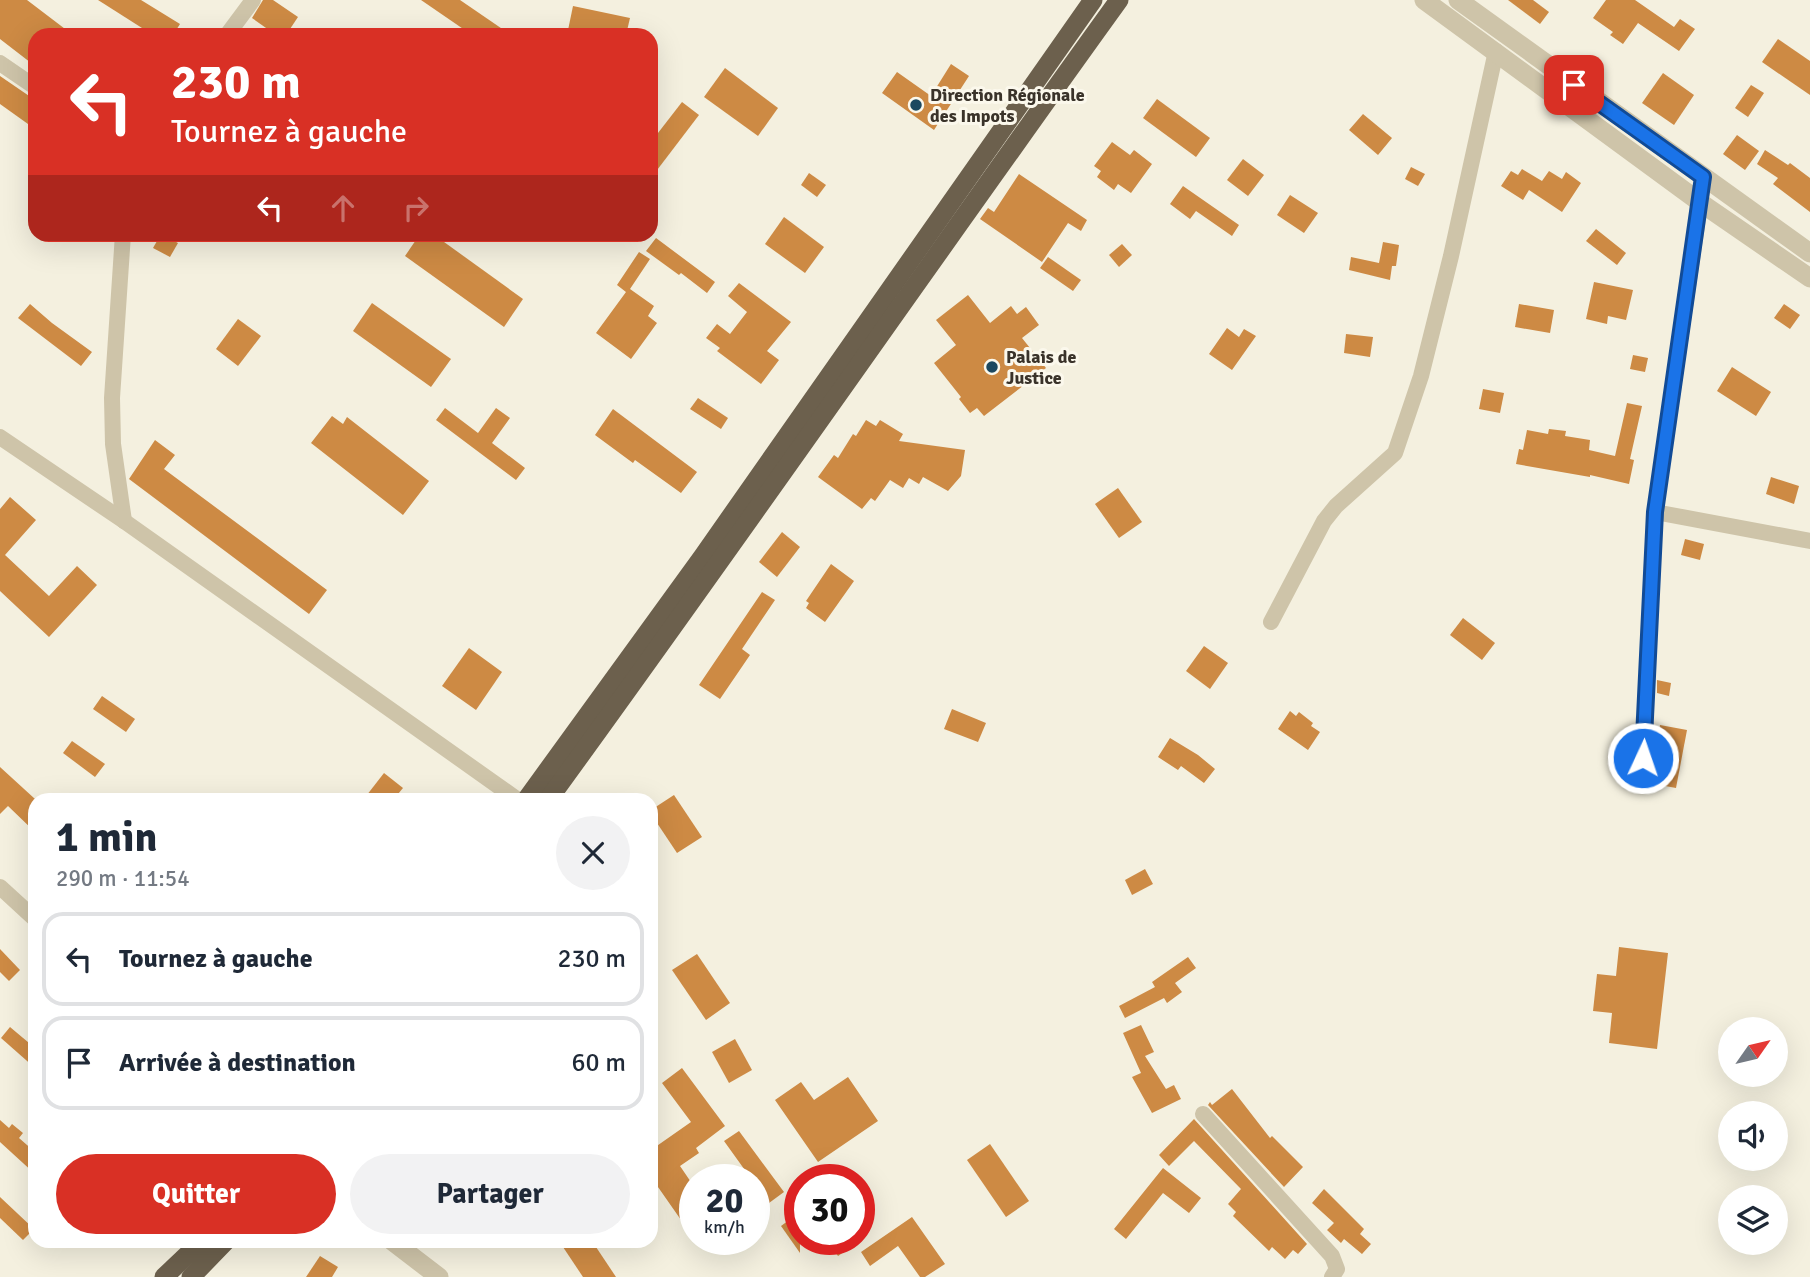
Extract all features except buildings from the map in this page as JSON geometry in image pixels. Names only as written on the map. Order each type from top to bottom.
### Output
[{"type":"highway","points":[[553,793],[927,252],[1093,0]]},
{"type":"highway","points":[[927,252],[1119,0]]},
{"type":"highway","points":[[531,793],[711,561]]},
{"type":"highway","points":[[164,1277],[195,1248]]},
{"type":"highway","points":[[191,1277],[219,1248]]},
{"type":"street","points":[[231,28],[253,0]]},
{"type":"street","points":[[1424,0],[1701,203],[1810,278]]},
{"type":"street","points":[[1458,0],[1810,253]]},
{"type":"street","points":[[1271,622],[1324,521],[1336,506],[1395,453],[1421,376],[1451,256],[1496,51]]},
{"type":"street","points":[[0,63],[28,83]]},
{"type":"street","points":[[1643,758],[1655,512],[1703,177]]},
{"type":"street","points":[[122,242],[111,398],[113,444],[124,521]]},
{"type":"street","points":[[0,437],[124,521],[508,793]]},
{"type":"street","points":[[1655,512],[1810,541]]},
{"type":"street","points":[[0,887],[28,913]]},
{"type":"street","points":[[1203,1114],[1332,1256],[1337,1269],[1332,1277]]},
{"type":"street","points":[[401,1248],[439,1277]]},
{"type":"place","name":"Direction Régionale des Impots","points":[[916,105]]},
{"type":"place","name":"Palais de Justice","points":[[992,367]]},
{"type":"route","points":[[1574,85],[1703,177],[1655,512],[1643,758]]}]
